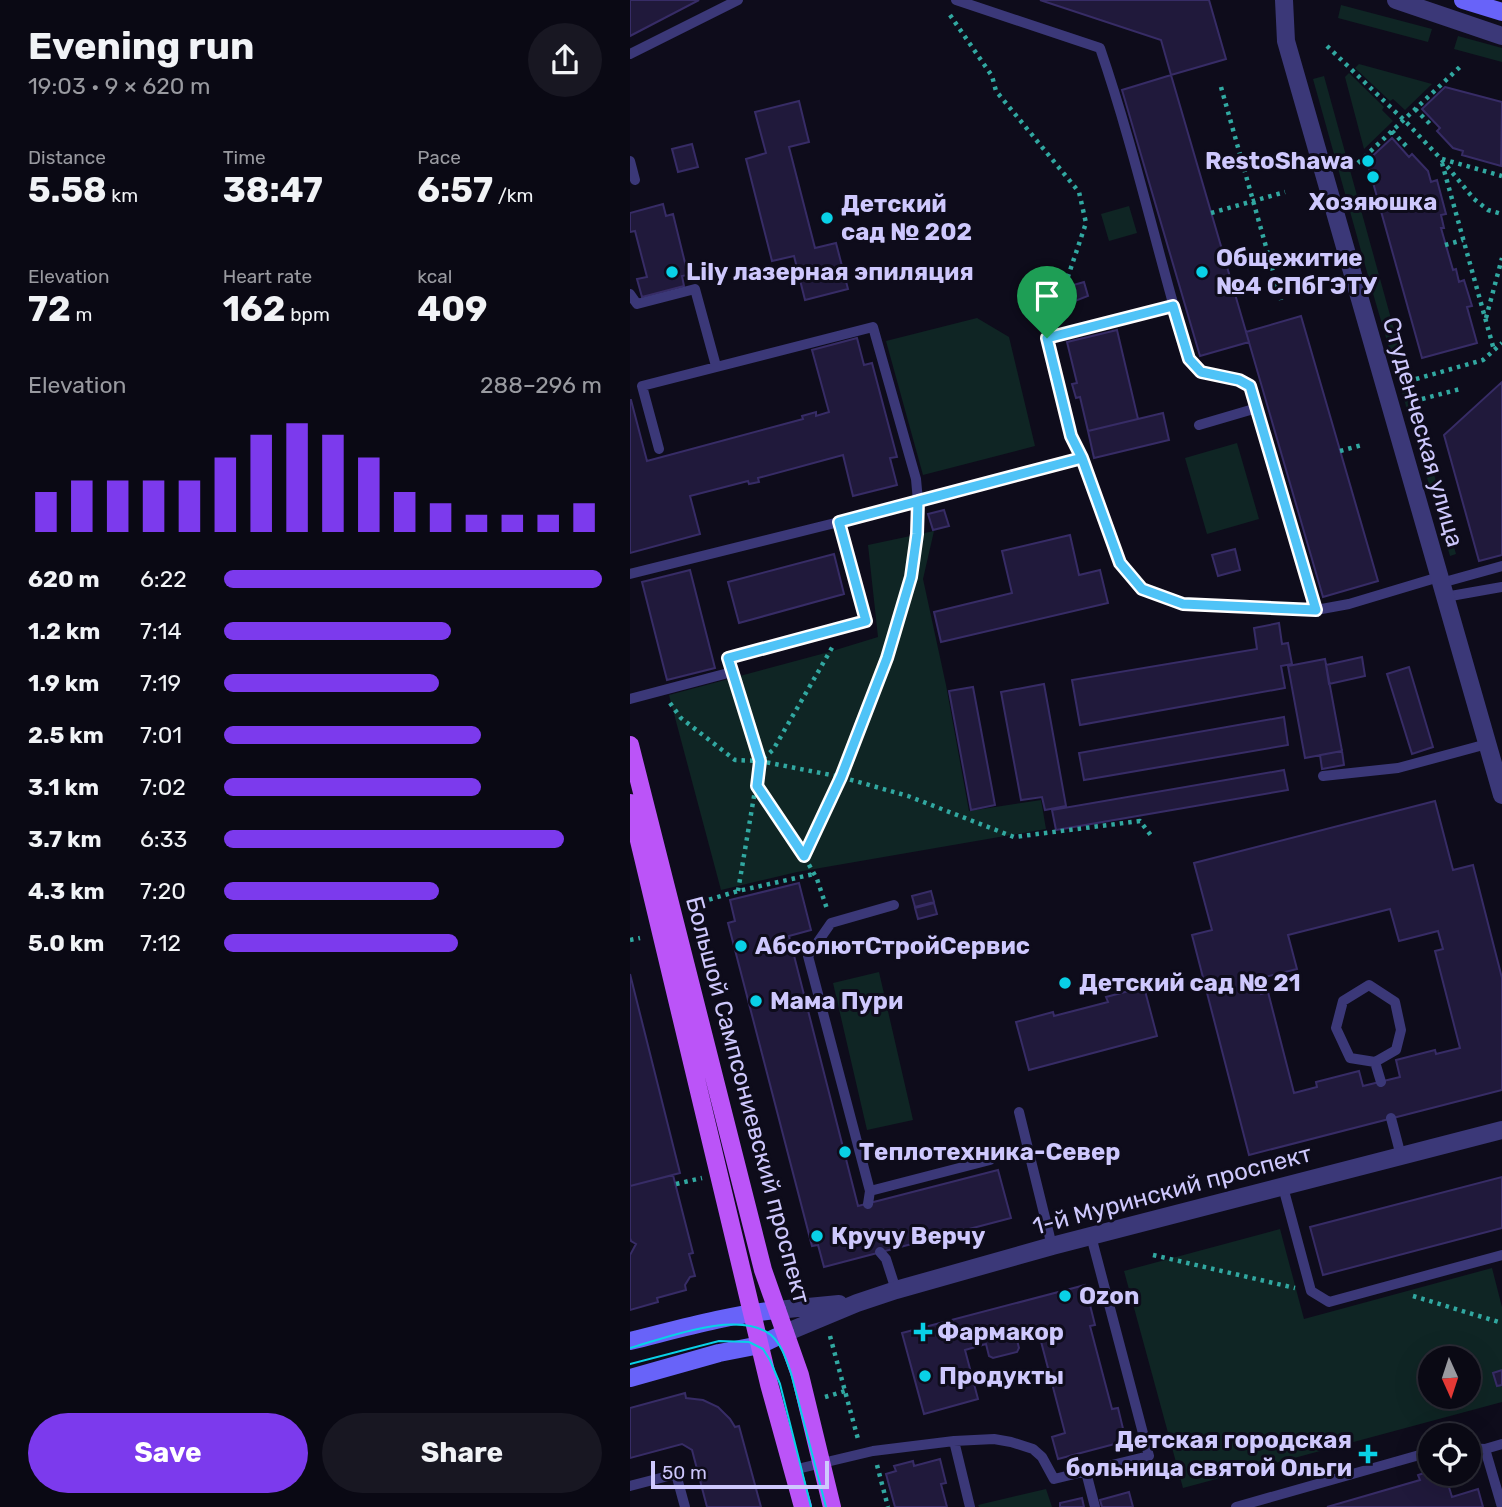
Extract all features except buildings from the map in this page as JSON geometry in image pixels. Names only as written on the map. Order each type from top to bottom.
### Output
[{"type":"main road","points":[[1463,0],[1502,12]]},
{"type":"main road","name":"Большой Сампсониевский проспект","points":[[630,745],[763,1270],[800,1375],[832,1507]]},
{"type":"main road","name":"Большой Сампсониевский проспект","points":[[631,808],[760,1345],[803,1507]]},
{"type":"main road","name":"1-й Муринский проспект","points":[[630,1342],[752,1312],[777,1310]]},
{"type":"main road","name":"1-й Муринский проспект","points":[[630,1378],[719,1353],[760,1345],[785,1333]]},
{"type":"street","name":"Студенческая улица","points":[[1284,0],[1286,41],[1502,795]]},
{"type":"street","points":[[1396,0],[1502,36]]},
{"type":"street","name":"1-й Муринский проспект","points":[[785,1333],[896,1290],[1052,1246],[1502,1130]]},
{"type":"street","name":"1-й Муринский проспект","points":[[777,1310],[857,1303]]},
{"type":"lane","points":[[630,54],[738,0]]},
{"type":"lane","points":[[956,0],[1100,48],[1116,93],[1189,359]]},
{"type":"lane","points":[[630,161],[635,180]]},
{"type":"lane","points":[[630,294],[637,304],[695,289],[716,366]]},
{"type":"lane","points":[[1173,306],[1047,338],[1071,436],[1082,458],[1120,563],[1142,589],[1183,604],[1316,610],[1442,586],[1502,566]]},
{"type":"lane","points":[[659,449],[642,386],[873,327],[916,479],[918,501]]},
{"type":"lane","points":[[1199,425],[1257,408],[1316,610]]},
{"type":"lane","points":[[630,574],[1082,458]]},
{"type":"lane","points":[[630,699],[732,672],[728,658],[866,621],[839,522]]},
{"type":"lane","points":[[1442,586],[1502,587]]},
{"type":"lane","points":[[1323,775],[1398,768],[1487,744]]},
{"type":"lane","points":[[868,1204],[870,1191],[808,956],[831,923],[894,905]]},
{"type":"lane","points":[[1369,985],[1395,1002],[1401,1030],[1396,1050],[1375,1062],[1350,1058],[1336,1028],[1343,1001],[1369,985]]},
{"type":"lane","points":[[1375,1062],[1381,1082]]},
{"type":"lane","points":[[1019,1112],[1052,1246]]},
{"type":"lane","points":[[1391,1118],[1401,1156]]},
{"type":"lane","points":[[870,1191],[990,1160]]},
{"type":"lane","points":[[1283,1187],[1311,1291],[1329,1303],[1502,1255]]},
{"type":"lane","points":[[793,1470],[867,1452],[994,1439],[1033,1449],[1042,1457],[1054,1479],[1149,1456],[1091,1236]]},
{"type":"lane","points":[[880,1252],[886,1259],[896,1290]]},
{"type":"lane","points":[[954,1441],[971,1507]]},
{"type":"lane","points":[[1481,1449],[1502,1444]]},
{"type":"lane","points":[[1485,1449],[1502,1507]]},
{"type":"lane","points":[[1237,1507],[1418,1455]]},
{"type":"lane","points":[[1086,1472],[1095,1507]]},
{"type":"lane","points":[[630,1486],[676,1474],[685,1507]]},
{"type":"path","points":[[947,11],[992,76],[996,91],[1079,192],[1086,223],[1047,338]]},
{"type":"path","points":[[1327,46],[1404,120],[1474,199],[1488,210],[1502,214]]},
{"type":"path","points":[[1358,163],[1462,65]]},
{"type":"path","points":[[1221,87],[1281,300]]},
{"type":"path","points":[[1415,109],[1433,127]]},
{"type":"path","points":[[1392,131],[1409,149]]},
{"type":"path","points":[[1441,159],[1502,176]]},
{"type":"path","points":[[1441,159],[1494,350]]},
{"type":"path","points":[[1476,169],[1478,160]]},
{"type":"path","points":[[1491,173],[1494,164]]},
{"type":"path","points":[[1211,213],[1285,192]]},
{"type":"path","points":[[1440,194],[1450,192]]},
{"type":"path","points":[[1444,207],[1454,205]]},
{"type":"path","points":[[1446,245],[1463,240]]},
{"type":"path","points":[[1485,319],[1502,258]]},
{"type":"path","points":[[1466,287],[1476,284]]},
{"type":"path","points":[[1470,300],[1479,297]]},
{"type":"path","points":[[1416,379],[1483,360],[1502,343]]},
{"type":"path","points":[[1189,359],[1201,372],[1239,380],[1250,386],[1257,408]]},
{"type":"path","points":[[1422,399],[1460,389]]},
{"type":"path","points":[[1340,451],[1362,445]]},
{"type":"path","points":[[804,856],[841,777],[887,658],[911,577],[918,501]]},
{"type":"path","points":[[760,761],[773,750],[844,627]]},
{"type":"path","points":[[732,672],[760,761],[738,891]]},
{"type":"path","points":[[661,691],[681,718],[735,760],[760,761],[841,777],[908,796],[1014,837],[1140,821],[1153,838]]},
{"type":"path","points":[[757,786],[814,874],[831,923]]},
{"type":"path","points":[[701,902],[814,874]]},
{"type":"path","points":[[630,940],[640,938]]},
{"type":"path","points":[[676,1184],[702,1178]]},
{"type":"path","points":[[1153,1255],[1311,1291]]},
{"type":"path","points":[[1381,1287],[1502,1323]]},
{"type":"path","points":[[830,1336],[845,1391],[888,1507]]},
{"type":"path","points":[[825,1397],[845,1391]]},
{"type":"green space","points":[[1341,5],[1432,29],[1428,42],[1338,18]]},
{"type":"green space","points":[[1458,36],[1502,48],[1502,62],[1454,49]]},
{"type":"green space","points":[[1359,64],[1432,84],[1405,110],[1393,99],[1390,101],[1355,68]]},
{"type":"green space","points":[[1349,73],[1384,107],[1382,110],[1393,121],[1364,149],[1345,77]]},
{"type":"green space","points":[[1324,76],[1456,554],[1450,556],[1313,79]]},
{"type":"green space","points":[[1129,206],[1137,233],[1109,241],[1101,214]]},
{"type":"green space","points":[[977,318],[1009,337],[1035,446],[923,475],[886,341]]},
{"type":"green space","points":[[1237,443],[1259,519],[1207,534],[1185,458]]},
{"type":"green space","points":[[934,531],[923,579],[969,811],[1041,800],[1046,829],[797,872],[721,890],[669,695],[878,637],[868,545]]},
{"type":"green space","points":[[879,972],[913,1120],[867,1130],[833,983]]},
{"type":"green space","points":[[1280,1229],[1304,1319],[1492,1268],[1502,1307],[1502,1402],[1481,1408],[1481,1346],[1418,1346],[1418,1409],[1476,1409],[1183,1488],[1124,1271]]},
{"type":"green space","points":[[1046,1489],[1052,1507],[978,1505]]},
{"type":"tram line","points":[[630,1348],[721,1325],[757,1328],[771,1335],[781,1348],[791,1373],[826,1507]]},
{"type":"tram line","points":[[630,1364],[719,1341],[749,1342],[763,1349],[780,1384],[811,1507]]},
{"type":"place","name":"RestoShawa","points":[[1368,161]]},
{"type":"place","name":"Хозяюшка","points":[[1373,177]]},
{"type":"place","name":"Детский сад № 202","points":[[827,218]]},
{"type":"place","name":"Lily лазерная эпиляция","points":[[672,272]]},
{"type":"place","name":"Общежитие №4 СПбГЭТУ","points":[[1202,272]]},
{"type":"place","name":"АбсолютСтройСервис","points":[[741,946]]},
{"type":"place","name":"Детский сад № 21","points":[[1065,983]]},
{"type":"place","name":"Мама Пури","points":[[756,1001]]},
{"type":"place","name":"Теплотехника-Север","points":[[845,1152]]},
{"type":"place","name":"Кручу Верчу","points":[[817,1236]]},
{"type":"place","name":"Ozon","points":[[1065,1296]]},
{"type":"place","name":"Фармакор","points":[[923,1332]]},
{"type":"place","name":"Продукты","points":[[925,1376]]},
{"type":"place","name":"Детская городская больница святой Ольги","points":[[1368,1454]]},
{"type":"route","points":[[1047,338],[1071,436],[1082,458],[908,503],[839,522],[866,621],[728,658],[760,761],[757,786],[804,856],[841,777],[887,658],[911,577],[918,501],[1082,458],[1120,563],[1142,589],[1183,604],[1316,610],[1250,386],[1239,380],[1201,372],[1189,359],[1173,306],[1047,338]]}]
